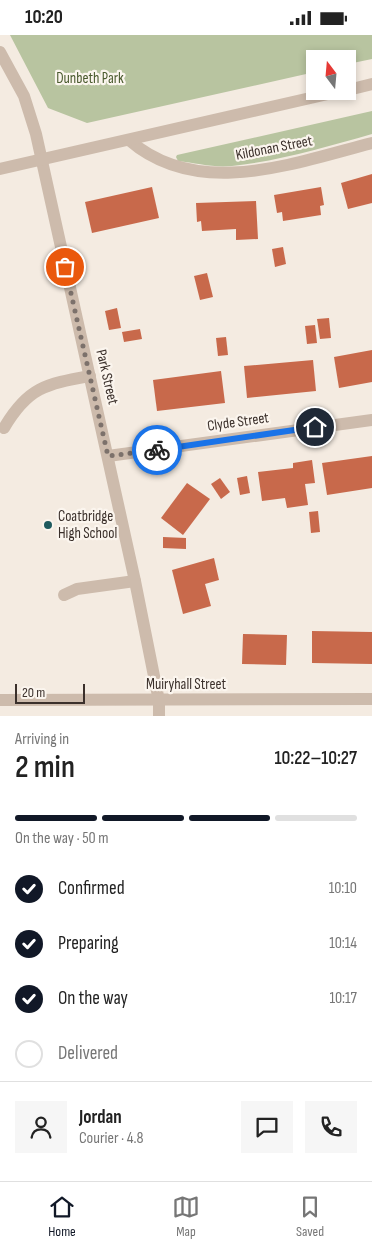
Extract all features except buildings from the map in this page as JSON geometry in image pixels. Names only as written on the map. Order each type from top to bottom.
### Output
[{"type":"street","name":"Park Street","points":[[0,52],[31,114],[135,581],[158,701],[159,716]]},
{"type":"street","points":[[356,88],[372,84]]},
{"type":"street","points":[[0,169],[306,99]]},
{"type":"street","name":"Kildonan Street","points":[[129,139],[145,153],[169,165],[199,171],[230,174],[284,165],[372,143]]},
{"type":"street","points":[[4,428],[25,398],[53,383],[90,376]]},
{"type":"street","name":"Clyde Street","points":[[108,456],[372,419]]},
{"type":"street","points":[[64,595],[78,589],[135,581]]},
{"type":"street","name":"Muiryhall Street","points":[[0,700],[372,699]]},
{"type":"green space","name":"Dunbeth Park","points":[[10,35],[372,35],[372,59],[356,62],[356,50],[306,50],[306,74],[87,123],[48,108]]},
{"type":"green space","points":[[372,111],[372,134],[302,153],[250,164],[225,166],[178,161],[176,157],[177,155]]},
{"type":"way so far","points":[[65,267],[108,456],[157,450]]},
{"type":"place","name":"Coatbridge High School","points":[[48,525]]},
{"type":"route","points":[[157,450],[315,427]]}]
